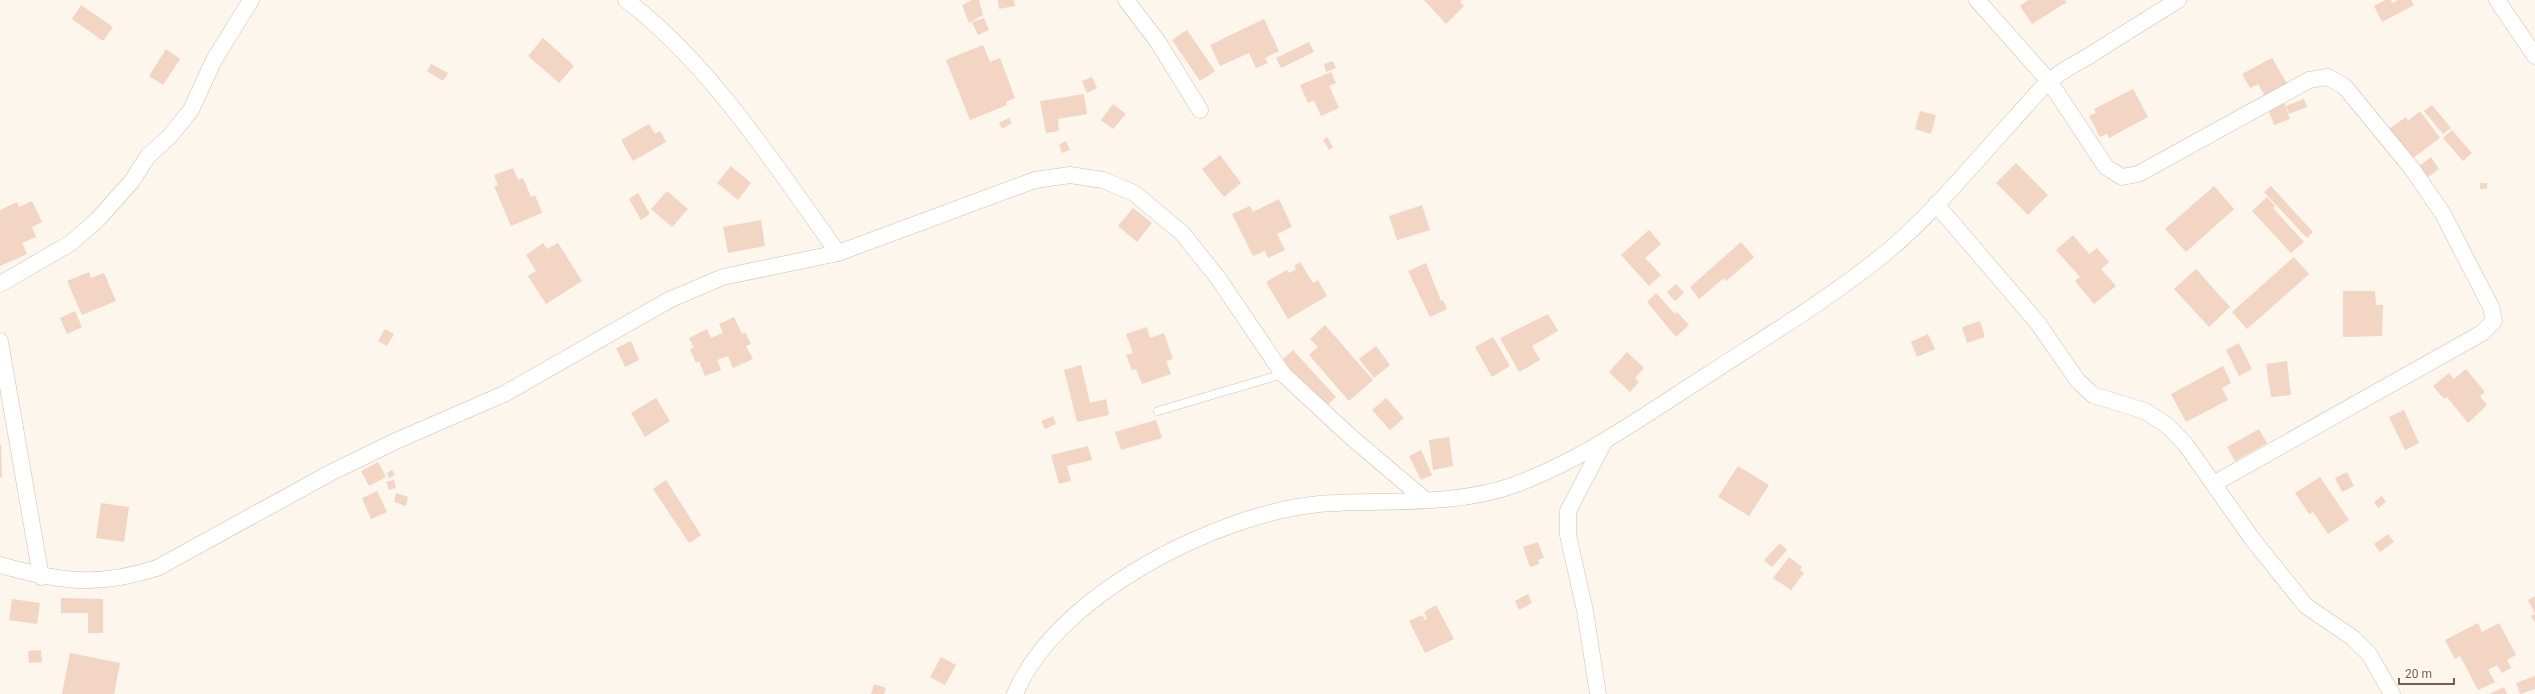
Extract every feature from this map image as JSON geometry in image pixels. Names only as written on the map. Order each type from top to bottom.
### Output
[{"type":"street","points":[[0,284],[71,242],[98,219],[132,181],[148,156],[170,136],[191,110],[214,60],[251,0]]},
{"type":"street","points":[[626,0],[652,20],[706,76],[838,253]]},
{"type":"street","points":[[1126,0],[1158,42],[1200,110]]},
{"type":"street","points":[[1977,0],[2049,81],[2106,167],[2122,177],[2138,174],[2308,80],[2328,77],[2345,87],[2413,170],[2443,214],[2492,307],[2494,321],[2482,333],[2215,483]]},
{"type":"street","points":[[1015,694],[1038,655],[1060,630],[1100,595],[1148,562],[1227,526],[1274,511],[1318,504],[1477,495],[1511,486],[1554,469],[1604,442],[1824,300],[1890,250],[1936,204],[2049,81],[2178,0]]},
{"type":"street","points":[[2497,0],[2535,56]]},
{"type":"street","points":[[0,565],[42,577],[84,582],[126,578],[157,568],[378,449],[504,394],[670,300],[722,277],[838,253],[1035,180],[1070,175],[1103,180],[1134,193],[1182,233],[1218,278],[1283,374],[1351,437],[1424,499]]},
{"type":"street","points":[[1936,204],[2037,322],[2078,381],[2093,394],[2145,411],[2168,426],[2186,445],[2215,483],[2253,540],[2306,606],[2353,638],[2364,648],[2392,694]]},
{"type":"street","points":[[0,341],[42,577]]},
{"type":"street","points":[[1598,694],[1585,611],[1568,535],[1568,511],[1604,442]]},
{"type":"lane","points":[[1158,411],[1283,374]]},
{"type":"building","points":[[972,0],[979,0],[983,15],[969,23],[962,5]]},
{"type":"building","points":[[998,0],[1014,0],[1015,6],[999,9]]},
{"type":"building","points":[[1424,0],[1462,0],[1460,2],[1464,6],[1446,24]]},
{"type":"building","points":[[2028,0],[2065,0],[2067,2],[2032,24],[2020,6]]},
{"type":"building","points":[[2385,0],[2391,0],[2392,3],[2398,0],[2411,0],[2414,5],[2382,22],[2374,6]]},
{"type":"building","points":[[81,5],[113,27],[103,41],[72,19]]},
{"type":"building","points":[[984,18],[989,30],[978,35],[972,22]]},
{"type":"building","points":[[1264,19],[1279,51],[1265,58],[1268,63],[1256,68],[1249,53],[1220,66],[1210,45]]},
{"type":"building","points":[[1187,30],[1215,71],[1200,81],[1172,40]]},
{"type":"building","points":[[543,38],[574,66],[559,83],[528,56]]},
{"type":"building","points":[[1309,42],[1314,52],[1281,68],[1276,58]]},
{"type":"building","points":[[983,45],[990,62],[1000,58],[1015,98],[1006,102],[1007,105],[970,120],[946,60]]},
{"type":"building","points":[[166,49],[180,59],[163,85],[149,76]]},
{"type":"building","points":[[2272,58],[2287,84],[2265,96],[2258,84],[2250,88],[2242,74]]},
{"type":"building","points":[[1333,61],[1336,68],[1326,72],[1324,64]]},
{"type":"building","points":[[431,64],[448,73],[443,81],[427,71]]},
{"type":"building","points":[[1331,72],[1336,83],[1329,86],[1339,108],[1321,116],[1314,100],[1308,103],[1300,85]]},
{"type":"building","points":[[1092,77],[1097,88],[1087,93],[1082,81]]},
{"type":"building","points":[[2133,89],[2148,117],[2109,138],[2107,134],[2100,137],[2089,116],[2096,113],[2094,109]]},
{"type":"building","points":[[1084,94],[1087,114],[1058,119],[1059,131],[1046,133],[1040,101]]},
{"type":"building","points":[[2304,99],[2307,107],[2289,114],[2286,106]]},
{"type":"building","points":[[2284,102],[2290,119],[2274,125],[2268,109]]},
{"type":"building","points":[[1113,104],[1126,114],[1113,129],[1101,120]]},
{"type":"building","points":[[2432,105],[2451,128],[2443,134],[2424,111]]},
{"type":"building","points":[[1920,111],[1936,115],[1931,134],[1915,129]]},
{"type":"building","points":[[2420,111],[2440,138],[2409,161],[2386,131],[2406,117],[2408,121]]},
{"type":"building","points":[[1009,118],[1012,123],[1002,129],[999,123]]},
{"type":"building","points":[[649,124],[655,134],[660,131],[666,142],[633,161],[621,140]]},
{"type":"building","points":[[2452,130],[2472,153],[2463,161],[2443,138]]},
{"type":"building","points":[[1327,137],[1333,147],[1329,150],[1323,140]]},
{"type":"building","points":[[1066,141],[1070,150],[1062,153],[1059,145]]},
{"type":"building","points":[[1220,155],[1241,183],[1224,197],[1202,169]]},
{"type":"building","points":[[2431,157],[2439,169],[2424,180],[2415,169]]},
{"type":"building","points":[[2016,163],[2048,195],[2028,215],[1996,183]]},
{"type":"building","points":[[731,166],[751,183],[738,200],[717,183]]},
{"type":"building","points":[[513,168],[518,180],[523,178],[531,197],[535,195],[542,213],[511,226],[494,186],[498,185],[494,175]]},
{"type":"building","points":[[2480,183],[2487,183],[2487,189],[2480,189]]},
{"type":"building","points":[[2214,186],[2234,209],[2186,252],[2165,229]]},
{"type":"building","points":[[2271,186],[2313,232],[2307,238],[2264,192]]},
{"type":"building","points":[[667,191],[688,209],[672,227],[651,209]]},
{"type":"building","points":[[638,193],[650,214],[641,220],[629,199]]},
{"type":"building","points":[[2267,197],[2275,206],[2273,208],[2304,242],[2291,253],[2252,211]]},
{"type":"building","points":[[1279,199],[1292,227],[1277,234],[1285,250],[1268,258],[1265,251],[1253,256],[1232,214],[1250,206],[1253,212]]},
{"type":"building","points":[[32,201],[42,222],[32,227],[36,237],[22,243],[27,254],[0,266],[0,210],[17,202],[19,207]]},
{"type":"building","points":[[1422,205],[1430,230],[1397,240],[1389,216]]},
{"type":"building","points":[[1133,208],[1152,223],[1137,242],[1118,226]]},
{"type":"building","points":[[761,220],[765,246],[728,253],[723,227]]},
{"type":"building","points":[[1649,230],[1661,244],[1645,258],[1661,275],[1649,286],[1621,255]]},
{"type":"building","points":[[2073,235],[2089,254],[2097,248],[2109,262],[2101,269],[2116,286],[2094,304],[2075,281],[2080,277],[2056,250]]},
{"type":"building","points":[[1741,242],[1754,257],[1726,281],[1724,278],[1699,299],[1690,287]]},
{"type":"building","points":[[543,243],[547,249],[558,243],[582,281],[546,304],[528,276],[536,271],[526,255]]},
{"type":"building","points":[[2294,257],[2309,274],[2247,329],[2232,312]]},
{"type":"building","points":[[1300,262],[1313,283],[1318,280],[1327,296],[1288,319],[1266,282],[1287,270],[1289,273],[1296,269],[1294,266]]},
{"type":"building","points":[[1426,263],[1441,301],[1443,300],[1447,309],[1430,317],[1408,271]]},
{"type":"building","points":[[2196,269],[2230,307],[2209,327],[2174,289]]},
{"type":"building","points":[[89,272],[91,278],[104,273],[116,301],[82,315],[67,281]]},
{"type":"building","points":[[1676,284],[1684,293],[1675,301],[1667,292]]},
{"type":"building","points":[[2343,291],[2375,291],[2376,305],[2383,305],[2382,336],[2343,337]]},
{"type":"building","points":[[1656,293],[1675,314],[1677,312],[1689,325],[1676,337],[1647,302]]},
{"type":"building","points":[[75,311],[82,327],[67,334],[60,318]]},
{"type":"building","points":[[1548,314],[1558,331],[1532,346],[1540,360],[1519,372],[1500,338]]},
{"type":"building","points":[[734,317],[742,334],[745,332],[751,344],[746,346],[753,359],[733,368],[728,356],[717,360],[721,370],[705,376],[699,361],[696,363],[690,349],[694,348],[689,338],[707,329],[711,338],[723,333],[719,324]]},
{"type":"building","points":[[1980,321],[1985,337],[1967,343],[1962,327]]},
{"type":"building","points":[[1325,325],[1373,380],[1349,401],[1309,355],[1318,347],[1310,339]]},
{"type":"building","points":[[1147,327],[1150,338],[1164,333],[1173,359],[1166,361],[1171,374],[1142,384],[1136,369],[1132,370],[1126,355],[1133,353],[1126,334]]},
{"type":"building","points":[[385,329],[394,334],[387,346],[378,341]]},
{"type":"building","points":[[1928,334],[1935,349],[1917,357],[1911,342]]},
{"type":"building","points":[[1493,337],[1510,366],[1492,377],[1475,347]]},
{"type":"building","points":[[631,341],[639,360],[625,367],[616,348]]},
{"type":"building","points":[[2239,343],[2252,369],[2239,376],[2226,350]]},
{"type":"building","points":[[1376,346],[1390,365],[1374,378],[1359,359]]},
{"type":"building","points":[[1293,350],[1336,397],[1324,408],[1281,361]]},
{"type":"building","points":[[1627,352],[1644,368],[1635,378],[1639,382],[1630,392],[1609,372]]},
{"type":"building","points":[[2287,361],[2291,395],[2271,397],[2266,364]]},
{"type":"building","points":[[1081,365],[1090,403],[1106,399],[1109,415],[1077,422],[1064,370]]},
{"type":"building","points":[[2223,366],[2231,383],[2222,388],[2228,400],[2186,422],[2171,394]]},
{"type":"building","points":[[2466,369],[2485,392],[2480,396],[2487,405],[2468,423],[2447,397],[2444,399],[2433,386],[2449,373],[2454,379]]},
{"type":"building","points":[[656,398],[670,421],[645,437],[631,413]]},
{"type":"building","points":[[1386,398],[1404,418],[1390,430],[1372,410]]},
{"type":"building","points":[[2404,410],[2419,443],[2405,450],[2389,417]]},
{"type":"building","points":[[1053,416],[1056,424],[1045,429],[1041,421]]},
{"type":"building","points":[[1156,420],[1162,438],[1121,450],[1115,432]]},
{"type":"building","points":[[2259,429],[2267,443],[2235,461],[2227,447]]},
{"type":"building","points":[[1449,437],[1453,466],[1433,470],[1429,440]]},
{"type":"building","points":[[1,445],[2,477],[0,477]]},
{"type":"building","points":[[1088,446],[1092,460],[1067,466],[1071,481],[1059,484],[1051,455]]},
{"type":"building","points":[[1421,450],[1432,475],[1421,480],[1409,456]]},
{"type":"building","points":[[378,462],[386,477],[369,486],[361,471]]},
{"type":"building","points":[[1738,466],[1769,485],[1749,516],[1718,497]]},
{"type":"building","points":[[392,470],[395,475],[389,478],[387,473]]},
{"type":"building","points":[[2347,472],[2354,486],[2342,492],[2335,478]]},
{"type":"building","points":[[2320,477],[2349,520],[2328,534],[2313,512],[2309,514],[2295,493]]},
{"type":"building","points":[[394,480],[396,488],[389,490],[386,482]]},
{"type":"building","points":[[666,480],[701,535],[689,543],[653,489]]},
{"type":"building","points":[[377,491],[387,512],[371,519],[362,498]]},
{"type":"building","points":[[396,493],[408,497],[406,506],[394,502]]},
{"type":"building","points":[[2382,496],[2386,502],[2378,508],[2374,502]]},
{"type":"building","points":[[101,503],[129,507],[124,542],[96,538]]},
{"type":"building","points":[[2388,534],[2394,542],[2380,552],[2374,544]]},
{"type":"building","points":[[1538,542],[1544,558],[1538,560],[1539,564],[1530,567],[1523,547]]},
{"type":"building","points":[[1780,543],[1787,550],[1772,567],[1764,560]]},
{"type":"building","points":[[1789,557],[1802,567],[1800,570],[1804,573],[1791,590],[1773,578]]},
{"type":"building","points":[[1528,594],[1532,603],[1519,610],[1515,601]]},
{"type":"building","points":[[2535,596],[2535,614],[2528,600]]},
{"type":"building","points":[[61,598],[103,599],[103,633],[88,633],[88,613],[61,613]]},
{"type":"building","points":[[12,599],[40,603],[37,624],[9,620]]},
{"type":"building","points":[[1436,605],[1454,639],[1425,653],[1409,621],[1422,615],[1425,620],[1427,619],[1424,612]]},
{"type":"building","points":[[2535,614],[2535,623],[2531,616]]},
{"type":"building","points":[[2478,623],[2482,632],[2499,623],[2516,655],[2507,660],[2511,668],[2502,673],[2497,665],[2488,670],[2495,682],[2478,690],[2460,656],[2455,659],[2445,640]]},
{"type":"building","points":[[41,650],[42,662],[29,663],[28,651]]},
{"type":"building","points":[[70,653],[120,663],[114,694],[62,694]]},
{"type":"building","points":[[941,657],[956,665],[945,685],[930,677]]},
{"type":"building","points":[[2535,676],[2535,689],[2520,694],[2516,683]]},
{"type":"building","points":[[874,684],[886,688],[884,694],[871,694]]},
{"type":"building","points":[[2504,687],[2507,694],[2489,694]]}]
